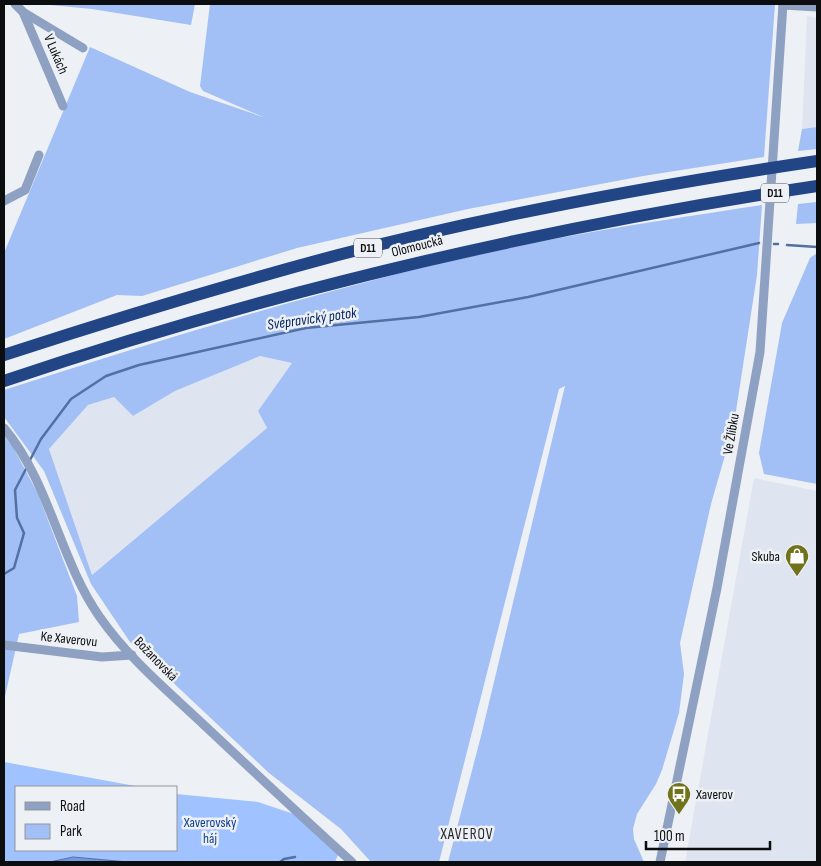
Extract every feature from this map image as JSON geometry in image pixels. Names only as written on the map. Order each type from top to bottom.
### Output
[{"type":"highway","name":"Olomoucká","points":[[4,355],[208,291],[341,255],[556,205],[741,172],[817,161]]},
{"type":"highway","name":"Olomoucká","points":[[4,381],[218,313],[349,278],[561,230],[817,186]]},
{"type":"street","points":[[15,4],[24,12],[83,48]]},
{"type":"street","points":[[783,4],[817,7]]},
{"type":"street","name":"Ve Žlíbku","points":[[660,862],[717,588],[760,352],[783,4]]},
{"type":"street","name":"V Lukách","points":[[24,12],[63,106]]},
{"type":"street","points":[[4,201],[25,190],[39,155]]},
{"type":"street","name":"Božanovská","points":[[4,428],[28,462],[87,596],[111,633],[155,679],[352,862]]},
{"type":"street","name":"Ke Xaverovu","points":[[4,645],[102,657],[132,655]]},
{"type":"shaded area","points":[[807,16],[817,18],[817,127],[802,129]]},
{"type":"shaded area","points":[[260,356],[292,363],[258,411],[267,428],[92,575],[49,449],[88,405],[114,397],[133,416],[175,391]]},
{"type":"shaded area","points":[[754,478],[817,491],[817,862],[685,862]]},
{"type":"shaded area","points":[[73,857],[128,862],[50,862]]},
{"type":"green space","points":[[40,4],[195,4],[191,25],[92,9]]},
{"type":"green space","points":[[210,4],[775,4],[764,157],[643,176],[468,209],[297,248],[142,296],[117,295],[4,339],[4,253],[90,47],[190,92],[263,117],[203,91],[200,86]]},
{"type":"green space","points":[[817,127],[817,149],[798,151],[802,129]]},
{"type":"green space","points":[[817,202],[817,223],[796,224],[798,204]]},
{"type":"green space","points":[[762,205],[757,275],[734,424],[711,504],[680,643],[684,674],[679,713],[662,770],[656,784],[637,814],[633,829],[634,839],[644,862],[448,862],[481,736],[565,386],[559,389],[439,862],[371,862],[341,829],[269,773],[130,642],[91,584],[44,471],[4,417],[4,390],[274,307],[480,254],[602,230]],"holes":[[[260,356],[292,363],[258,411],[267,428],[92,575],[49,449],[88,405],[114,397],[133,416],[175,391]]]},
{"type":"green space","points":[[817,253],[817,484],[764,474],[759,453],[782,323],[810,258]]},
{"type":"green space","points":[[4,436],[13,447],[38,494],[77,596],[79,622],[19,634],[4,701]]},
{"type":"green space","name":"Xaverovský háj","points":[[4,762],[136,786],[15,786],[15,851],[178,851],[178,794],[258,802],[294,814],[338,855],[335,862],[128,862],[73,857],[50,862],[4,862]]},
{"type":"waterway","name":"Svépravický potok","points":[[29,462],[41,439],[71,399],[106,376],[139,365],[306,328],[419,317],[528,297],[759,243]]},
{"type":"waterway","name":"Svépravický potok","points":[[787,245],[817,247]]},
{"type":"waterway","name":"Svépravický potok","points":[[4,574],[14,568],[24,533],[17,518],[15,490],[27,467]]},
{"type":"waterway","points":[[280,862],[284,859],[295,857]]},
{"type":"place","name":"Skuba","points":[[797,577]]},
{"type":"place","name":"Xaverov","points":[[679,815]]},
{"type":"district","name":"XAVEROV","points":[[467,834]]}]
